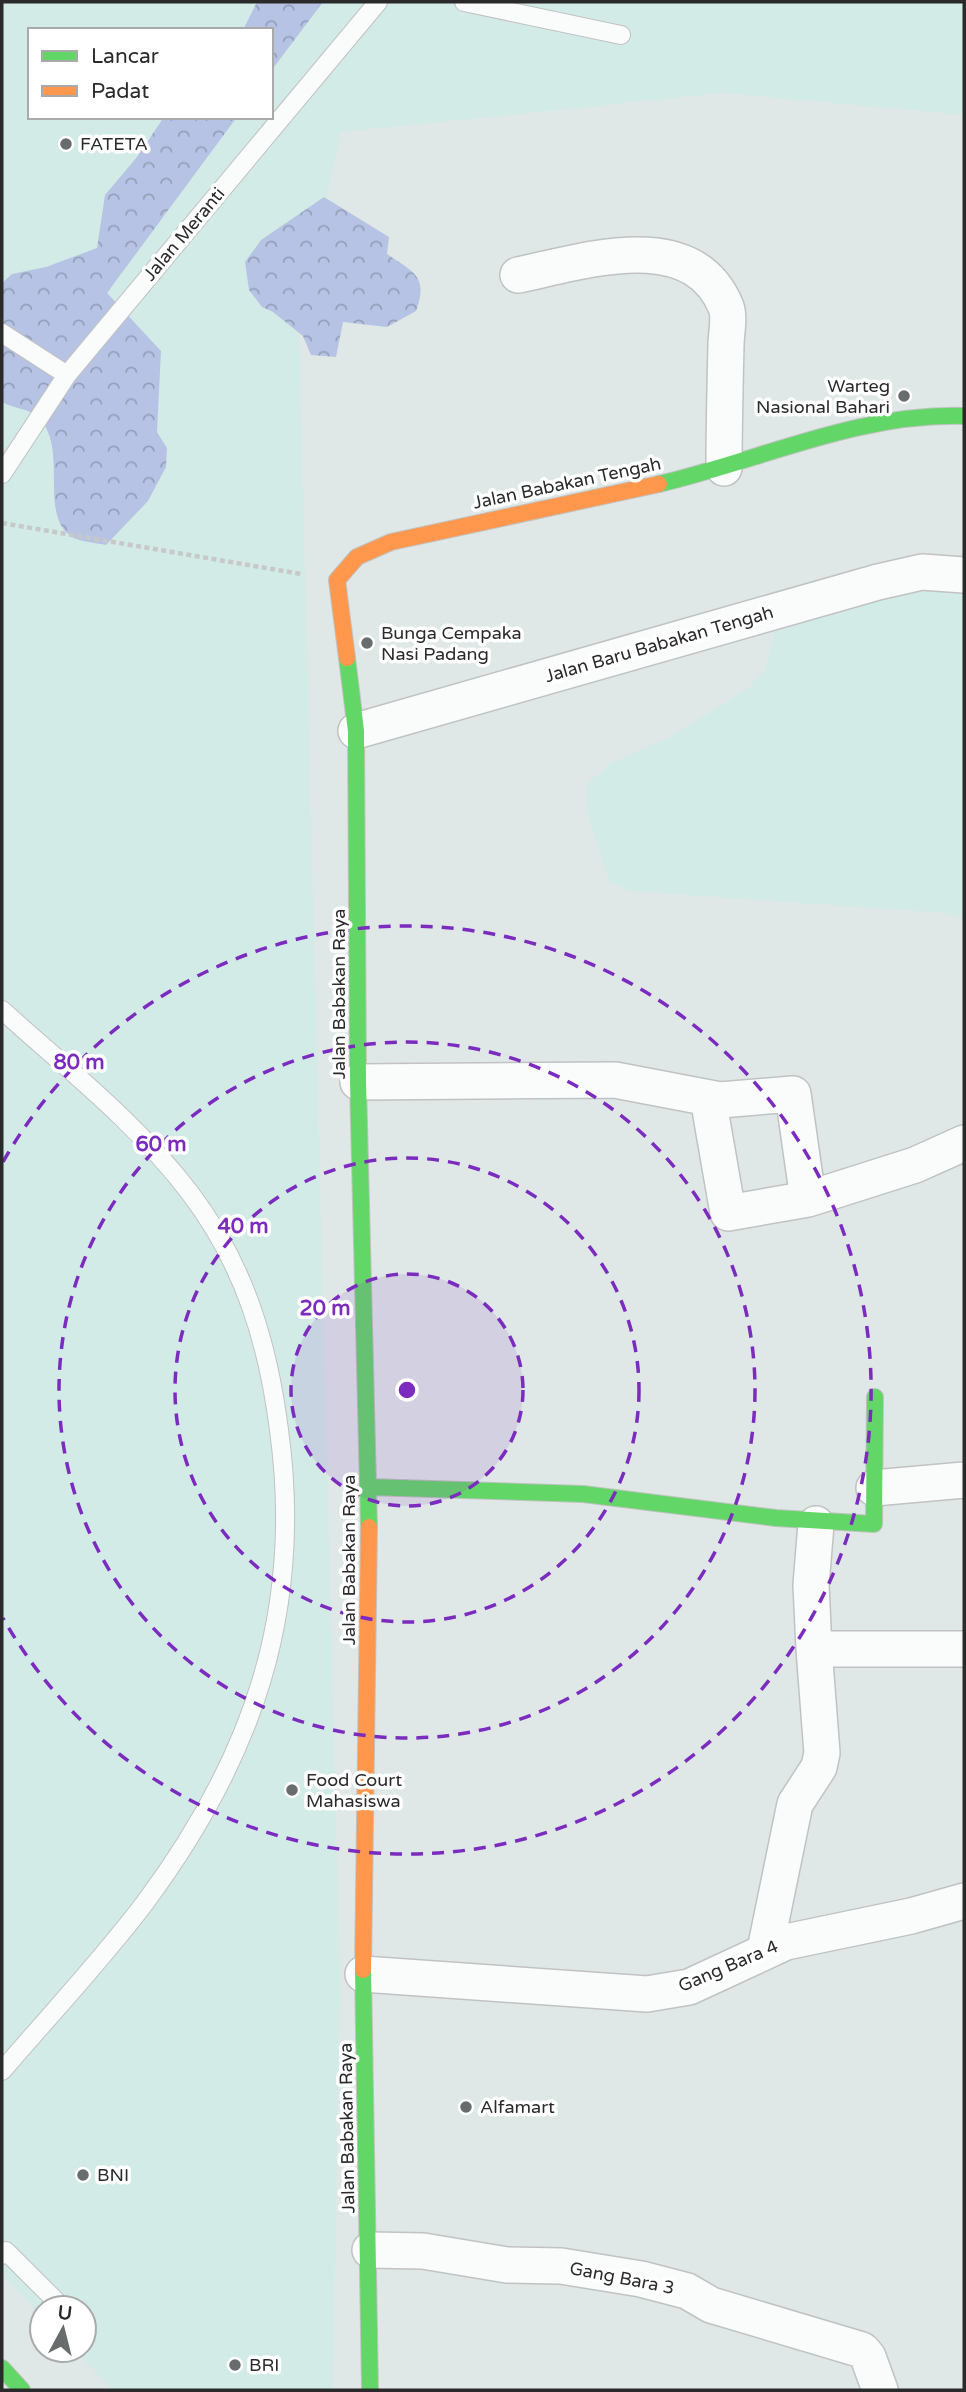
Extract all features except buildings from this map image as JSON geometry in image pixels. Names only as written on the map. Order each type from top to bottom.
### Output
[{"type":"main road","name":"Jalan Babakan Tengah","points":[[337,580],[357,558],[391,542],[724,468],[812,437],[876,420],[964,416]]},
{"type":"main road","points":[[337,580],[356,731]]},
{"type":"main road","name":"Jalan Babakan Raya","points":[[356,731],[358,1082],[369,1486],[363,1974],[370,2250],[370,2390]]},
{"type":"main road","points":[[369,1486],[552,1491],[816,1524],[874,1524],[874,1397]]},
{"type":"main road","points":[[2,2368],[22,2390]]},
{"type":"street","points":[[518,275],[621,254],[660,256],[689,266],[709,283],[727,309],[724,468]]},
{"type":"street","name":"Jalan Baru Babakan Tengah","points":[[356,731],[878,582],[922,572],[964,575]]},
{"type":"street","points":[[358,1082],[615,1080],[720,1100],[793,1094],[808,1199]]},
{"type":"street","points":[[708,1098],[728,1213],[808,1199],[915,1165],[964,1143]]},
{"type":"street","points":[[874,1488],[964,1480]]},
{"type":"street","points":[[765,1950],[795,1804],[819,1767],[822,1753],[811,1585],[816,1524]]},
{"type":"street","points":[[814,1649],[964,1649]]},
{"type":"street","name":"Gang Bara 4","points":[[363,1974],[647,1994],[689,1987],[786,1942],[911,1916],[964,1901]]},
{"type":"street","name":"Gang Bara 3","points":[[370,2250],[423,2251],[508,2265],[561,2266],[667,2285],[687,2291],[711,2305],[862,2350],[868,2357],[880,2390]]},
{"type":"lane","name":"Jalan Meranti","points":[[2,474],[66,375],[378,2]]},
{"type":"lane","points":[[464,2],[621,35]]},
{"type":"lane","points":[[2,333],[66,375]]},
{"type":"lane","points":[[2,1010],[135,1131],[190,1194],[232,1261],[257,1318],[275,1393],[284,1466],[285,1553],[276,1623],[259,1695],[236,1753],[198,1823],[144,1904],[2,2071]]},
{"type":"lane","points":[[3,2251],[48,2294]]},
{"type":"path","points":[[2,523],[337,580]]},
{"type":"shaded area","points":[[2,2],[964,2],[964,115],[724,93],[341,132],[299,327],[340,1979],[333,2390],[113,2390],[88,2364],[98,2364],[98,2294],[28,2294],[28,2302],[2,2275]]},
{"type":"shaded area","points":[[964,576],[964,918],[946,913],[631,891],[609,882],[587,813],[587,784],[610,764],[670,737],[748,688],[765,670],[775,628]]},
{"type":"green space","points":[[257,2],[323,2],[273,68],[273,28],[244,28]]},
{"type":"green space","points":[[163,119],[236,119],[107,293],[161,351],[157,432],[167,448],[166,467],[148,501],[106,545],[74,538],[63,528],[57,515],[52,445],[47,429],[34,414],[2,402],[2,283],[12,274],[46,267],[97,248],[105,195],[137,157]]},
{"type":"green space","points":[[324,197],[389,237],[387,254],[416,276],[421,290],[416,311],[387,327],[343,322],[336,357],[311,355],[303,336],[273,312],[262,307],[249,290],[245,262],[261,240]]},
{"type":"traffic: fast","points":[[659,484],[848,430],[925,417],[964,416]]},
{"type":"traffic: fast","points":[[347,658],[356,731],[358,1082],[369,1527]]},
{"type":"traffic: fast","points":[[369,1487],[583,1494],[776,1518],[874,1524],[875,1397]]},
{"type":"traffic: fast","points":[[363,1970],[370,2390]]},
{"type":"traffic: fast","points":[[2,2368],[22,2390]]},
{"type":"traffic: slow","points":[[347,658],[337,580],[357,557],[391,542],[659,484]]},
{"type":"traffic: slow","points":[[363,1970],[369,1527]]},
{"type":"place","name":"FATETA","points":[[66,144]]},
{"type":"place","name":"Warteg Nasional Bahari","points":[[904,396]]},
{"type":"place","name":"Bunga Cempaka Nasi Padang","points":[[367,643]]},
{"type":"place","name":"Food Court Mahasiswa","points":[[292,1790]]},
{"type":"place","name":"Alfamart","points":[[466,2107]]},
{"type":"place","name":"BNI","points":[[83,2175]]},
{"type":"place","name":"BRI","points":[[235,2365]]}]
